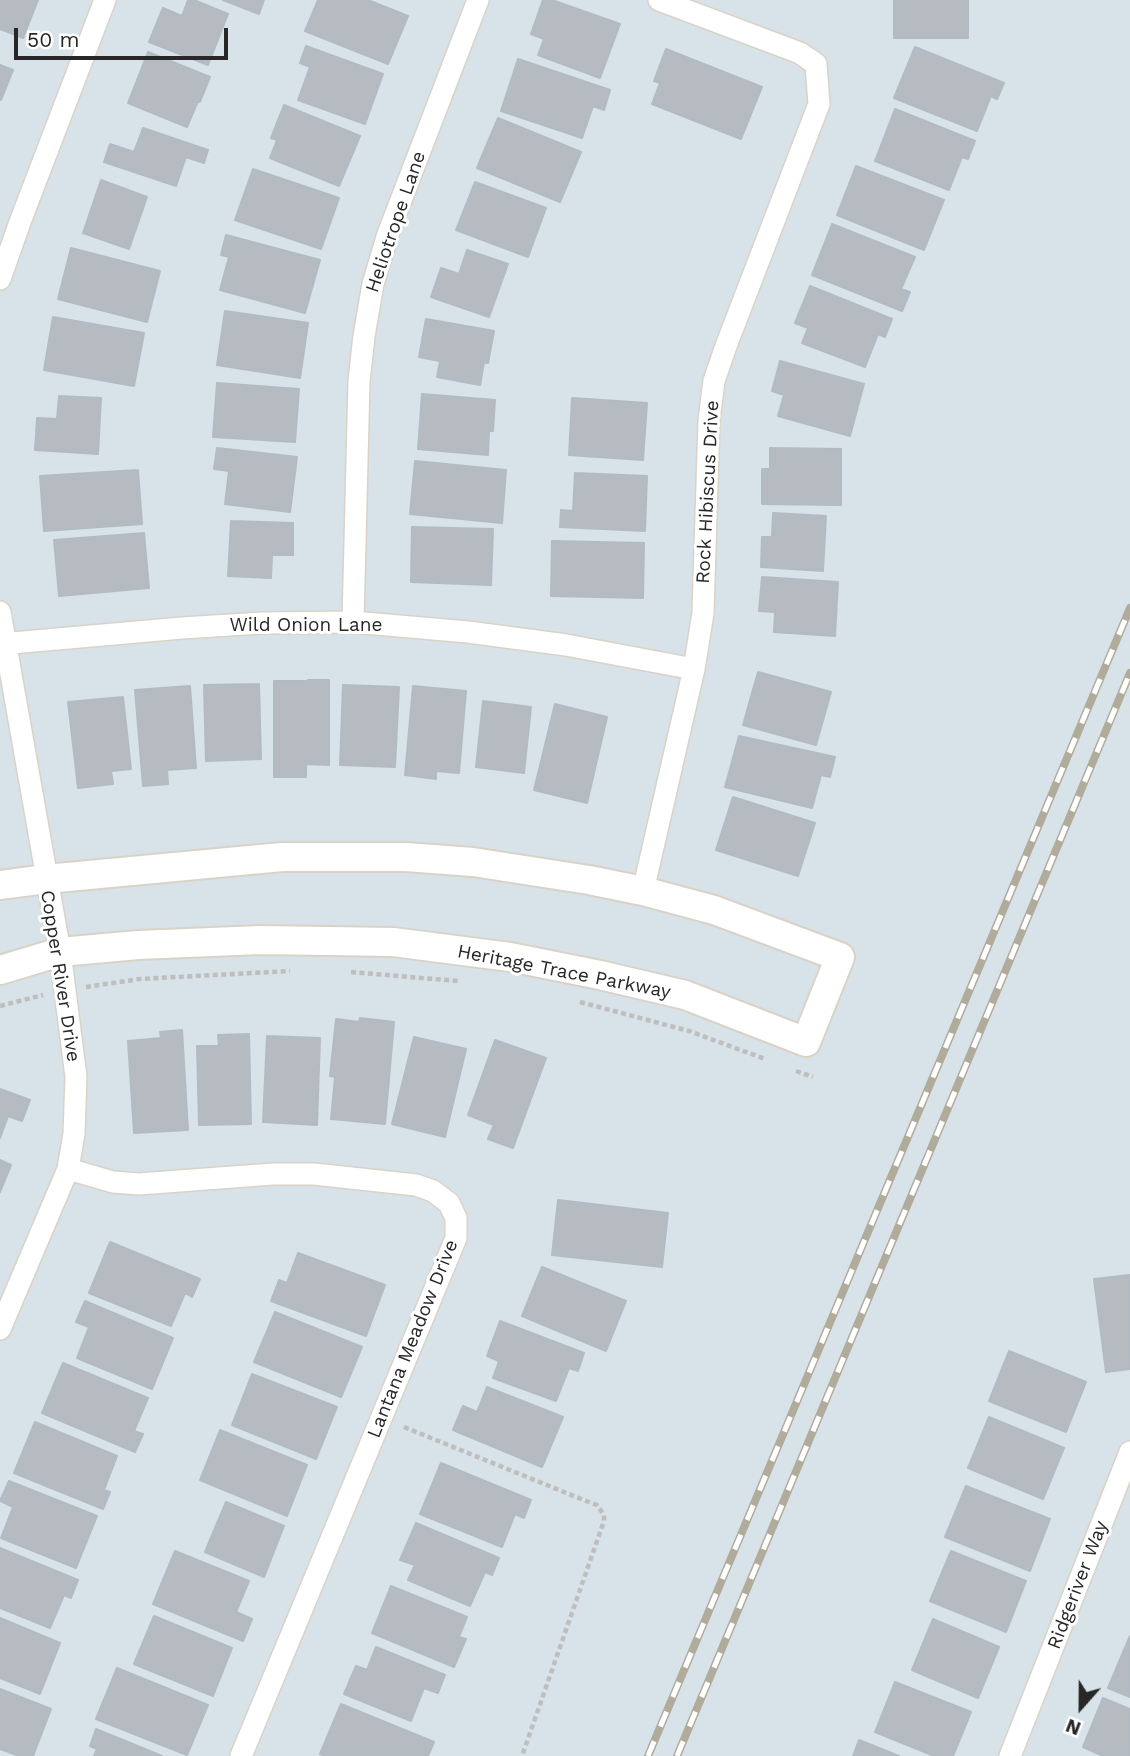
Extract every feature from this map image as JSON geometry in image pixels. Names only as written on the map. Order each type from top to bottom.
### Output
[{"type":"street","points":[[0,279],[105,0]]},
{"type":"street","name":"Heliotrope Lane","points":[[354,622],[359,381],[373,284],[388,234],[478,0]]},
{"type":"street","name":"Rock Hibiscus Drive","points":[[642,891],[694,669],[703,613],[709,420],[714,382],[819,104],[816,64],[800,53],[659,0]]},
{"type":"street","name":"Copper River Drive","points":[[0,612],[3,643],[60,952],[76,1077],[74,1134],[68,1169],[0,1329]]},
{"type":"street","name":"Wild Onion Lane","points":[[3,643],[249,624],[354,622],[468,632],[566,645],[694,669]]},
{"type":"street","name":"Heritage Trace Parkway","points":[[0,885],[46,878],[282,857],[406,857],[473,862],[642,891],[714,910],[840,957],[806,1042],[685,995],[510,957],[393,942],[261,940],[138,945],[60,952],[0,970]]},
{"type":"street","name":"Lantana Meadow Drive","points":[[68,1169],[113,1182],[139,1184],[273,1174],[314,1174],[416,1185],[432,1191],[449,1203],[456,1218],[456,1238],[241,1756]]},
{"type":"street","name":"Ridgeriver Way","points":[[1010,1756],[1130,1452]]},
{"type":"path","points":[[0,1006],[35,996],[139,979],[291,971]]},
{"type":"path","points":[[343,972],[470,983]]},
{"type":"path","points":[[573,1000],[689,1031],[775,1063]]},
{"type":"path","points":[[788,1068],[813,1077]]},
{"type":"path","points":[[381,1418],[597,1505],[604,1515],[522,1756]]},
{"type":"building","points":[[0,0],[38,0],[23,38],[0,29]]},
{"type":"building","points":[[188,0],[228,14],[208,65],[149,42],[163,8],[182,16]]},
{"type":"building","points":[[223,0],[264,0],[259,14]]},
{"type":"building","points":[[318,0],[368,0],[408,16],[388,64],[305,31]]},
{"type":"building","points":[[543,0],[552,0],[620,24],[600,78],[538,55],[544,39],[531,34]]},
{"type":"building","points":[[894,0],[968,0],[968,38],[894,38]]},
{"type":"building","points":[[306,46],[383,74],[365,124],[298,100],[310,67],[300,63]]},
{"type":"building","points":[[915,47],[1004,83],[997,99],[991,96],[977,131],[894,98]]},
{"type":"building","points":[[666,49],[762,87],[741,139],[652,104],[660,83],[654,81]]},
{"type":"building","points":[[148,52],[210,77],[187,127],[128,103]]},
{"type":"building","points":[[518,59],[610,90],[604,110],[593,106],[582,138],[501,111]]},
{"type":"building","points":[[0,65],[13,70],[1,100],[0,100]]},
{"type":"building","points":[[284,105],[360,136],[339,186],[270,158],[277,140],[271,138]]},
{"type":"building","points":[[895,109],[975,141],[968,159],[962,157],[949,190],[875,161]]},
{"type":"building","points":[[498,118],[581,152],[560,202],[477,168]]},
{"type":"building","points":[[143,128],[208,150],[204,163],[186,157],[176,186],[104,162],[110,144],[134,152]]},
{"type":"building","points":[[856,166],[944,200],[924,250],[837,215]]},
{"type":"building","points":[[253,169],[339,198],[321,249],[235,220]]},
{"type":"building","points":[[101,180],[147,197],[129,249],[83,233]]},
{"type":"building","points":[[475,182],[546,208],[528,257],[456,230]]},
{"type":"building","points":[[832,224],[915,257],[901,289],[910,292],[902,311],[812,275]]},
{"type":"building","points":[[226,235],[320,260],[305,313],[220,290],[229,257],[221,255]]},
{"type":"building","points":[[71,248],[160,271],[147,322],[58,299]]},
{"type":"building","points":[[467,250],[508,264],[489,317],[431,297],[441,268],[459,274]]},
{"type":"building","points":[[810,286],[892,319],[885,337],[878,334],[865,367],[802,343],[808,328],[795,323]]},
{"type":"building","points":[[225,311],[308,323],[300,378],[217,365]]},
{"type":"building","points":[[53,317],[144,333],[134,386],[44,370]]},
{"type":"building","points":[[426,319],[494,331],[488,363],[484,362],[480,385],[437,377],[440,361],[419,357]]},
{"type":"building","points":[[780,361],[864,384],[850,436],[778,416],[784,395],[772,391]]},
{"type":"building","points":[[217,383],[299,389],[295,442],[213,437]]},
{"type":"building","points":[[422,394],[495,400],[488,455],[418,449]]},
{"type":"building","points":[[59,396],[101,398],[98,454],[35,450],[37,418],[57,419]]},
{"type":"building","points":[[572,398],[647,403],[643,460],[569,455]]},
{"type":"building","points":[[217,448],[297,457],[290,512],[225,504],[229,471],[214,469]]},
{"type":"building","points":[[770,448],[841,449],[841,505],[762,504],[762,469],[770,469]]},
{"type":"building","points":[[415,461],[506,470],[502,523],[410,514]]},
{"type":"building","points":[[138,470],[142,524],[44,531],[40,476]]},
{"type":"building","points":[[575,473],[647,476],[645,531],[560,527],[561,510],[573,511]]},
{"type":"building","points":[[773,513],[826,516],[823,571],[761,567],[762,537],[772,537]]},
{"type":"building","points":[[231,521],[293,523],[293,555],[272,555],[271,578],[228,576]]},
{"type":"building","points":[[412,527],[493,529],[491,585],[411,582]]},
{"type":"building","points":[[144,533],[149,588],[59,596],[54,540]]},
{"type":"building","points":[[552,541],[644,543],[643,598],[551,596]]},
{"type":"building","points":[[762,577],[838,582],[835,636],[774,632],[775,612],[759,611]]},
{"type":"building","points":[[758,672],[831,692],[816,745],[743,725]]},
{"type":"building","points":[[329,680],[329,765],[306,764],[306,777],[274,777],[274,681]]},
{"type":"building","points":[[259,684],[261,759],[206,761],[204,685]]},
{"type":"building","points":[[343,685],[399,687],[395,767],[340,765]]},
{"type":"building","points":[[190,686],[196,768],[167,770],[168,784],[143,786],[135,690]]},
{"type":"building","points":[[413,686],[466,691],[459,773],[436,771],[436,779],[405,775]]},
{"type":"building","points":[[123,697],[131,769],[111,771],[113,784],[78,788],[68,702]]},
{"type":"building","points":[[483,701],[531,707],[524,773],[476,767]]},
{"type":"building","points":[[555,704],[607,717],[587,803],[534,790]]},
{"type":"building","points":[[739,736],[835,757],[830,777],[821,775],[812,808],[725,787]]},
{"type":"building","points":[[733,797],[815,823],[798,876],[716,850]]},
{"type":"building","points":[[360,1018],[394,1022],[385,1124],[331,1119],[335,1077],[330,1076],[336,1019],[359,1022]]},
{"type":"building","points":[[182,1030],[188,1130],[134,1133],[128,1041],[161,1038],[160,1032]]},
{"type":"building","points":[[249,1034],[251,1124],[199,1125],[197,1046],[219,1046],[218,1035]]},
{"type":"building","points":[[267,1036],[320,1038],[317,1125],[263,1122]]},
{"type":"building","points":[[414,1037],[466,1049],[445,1137],[392,1124]]},
{"type":"building","points":[[495,1040],[546,1058],[513,1148],[488,1139],[494,1125],[468,1115]]},
{"type":"building","points":[[0,1089],[30,1100],[22,1121],[8,1116],[0,1138]]},
{"type":"building","points":[[0,1160],[11,1165],[0,1192]]},
{"type":"building","points":[[558,1200],[668,1213],[662,1267],[552,1255]]},
{"type":"building","points":[[110,1242],[200,1279],[192,1297],[185,1293],[171,1326],[89,1293]]},
{"type":"building","points":[[298,1253],[385,1285],[366,1336],[271,1301],[279,1280],[287,1283]]},
{"type":"building","points":[[542,1267],[626,1301],[606,1351],[522,1316]]},
{"type":"building","points":[[1130,1275],[1130,1369],[1106,1372],[1094,1279]]},
{"type":"building","points":[[85,1301],[173,1338],[152,1389],[77,1358],[89,1327],[76,1322]]},
{"type":"building","points":[[275,1312],[362,1347],[341,1397],[254,1362]]},
{"type":"building","points":[[500,1321],[584,1353],[578,1371],[569,1368],[556,1401],[493,1378],[499,1361],[487,1356]]},
{"type":"building","points":[[1009,1351],[1086,1382],[1066,1432],[989,1401]]},
{"type":"building","points":[[63,1363],[148,1398],[134,1431],[143,1434],[135,1452],[42,1413]]},
{"type":"building","points":[[252,1374],[337,1407],[316,1459],[232,1425]]},
{"type":"building","points":[[487,1387],[563,1417],[542,1467],[453,1430],[463,1406],[477,1412]]},
{"type":"building","points":[[989,1417],[1064,1448],[1043,1499],[968,1468]]},
{"type":"building","points":[[35,1422],[117,1456],[104,1490],[110,1492],[103,1509],[14,1473]]},
{"type":"building","points":[[220,1430],[307,1465],[287,1516],[200,1480]]},
{"type":"building","points":[[441,1463],[531,1500],[524,1518],[515,1514],[502,1547],[420,1514]]},
{"type":"building","points":[[9,1481],[97,1516],[76,1568],[1,1538],[13,1507],[0,1501]]},
{"type":"building","points":[[966,1486],[1050,1519],[1030,1571],[945,1537]]},
{"type":"building","points":[[226,1502],[284,1526],[264,1577],[205,1552]]},
{"type":"building","points":[[416,1523],[499,1558],[492,1575],[485,1572],[470,1606],[408,1580],[415,1565],[400,1560]]},
{"type":"building","points":[[0,1548],[78,1580],[71,1598],[64,1595],[50,1628],[0,1608]]},
{"type":"building","points":[[175,1551],[249,1581],[236,1612],[252,1619],[243,1641],[153,1604]]},
{"type":"building","points":[[951,1551],[1026,1581],[1006,1632],[930,1601]]},
{"type":"building","points":[[391,1586],[467,1617],[459,1637],[466,1639],[454,1667],[372,1633]]},
{"type":"building","points":[[154,1616],[232,1648],[213,1696],[134,1664]]},
{"type":"building","points":[[0,1618],[60,1643],[40,1694],[0,1678]]},
{"type":"building","points":[[933,1619],[999,1647],[978,1698],[912,1670]]},
{"type":"building","points":[[1130,1636],[1130,1697],[1108,1688]]},
{"type":"building","points":[[376,1647],[445,1675],[438,1693],[424,1688],[411,1721],[344,1694],[356,1666],[367,1670]]},
{"type":"building","points":[[117,1668],[208,1705],[187,1755],[96,1719]]},
{"type":"building","points":[[895,1682],[971,1712],[953,1756],[934,1756],[875,1732]]},
{"type":"building","points":[[0,1689],[51,1709],[33,1756],[19,1756],[0,1749]]},
{"type":"building","points":[[1103,1698],[1130,1709],[1130,1756],[1103,1756],[1083,1747]]},
{"type":"building","points":[[341,1704],[434,1742],[428,1756],[320,1754]]},
{"type":"building","points":[[96,1729],[162,1756],[94,1756],[97,1749],[90,1746]]},
{"type":"building","points":[[859,1740],[899,1756],[853,1756]]},
{"type":"railway","points":[[648,1756],[1130,608]]},
{"type":"railway","points":[[677,1756],[1130,673]]}]
